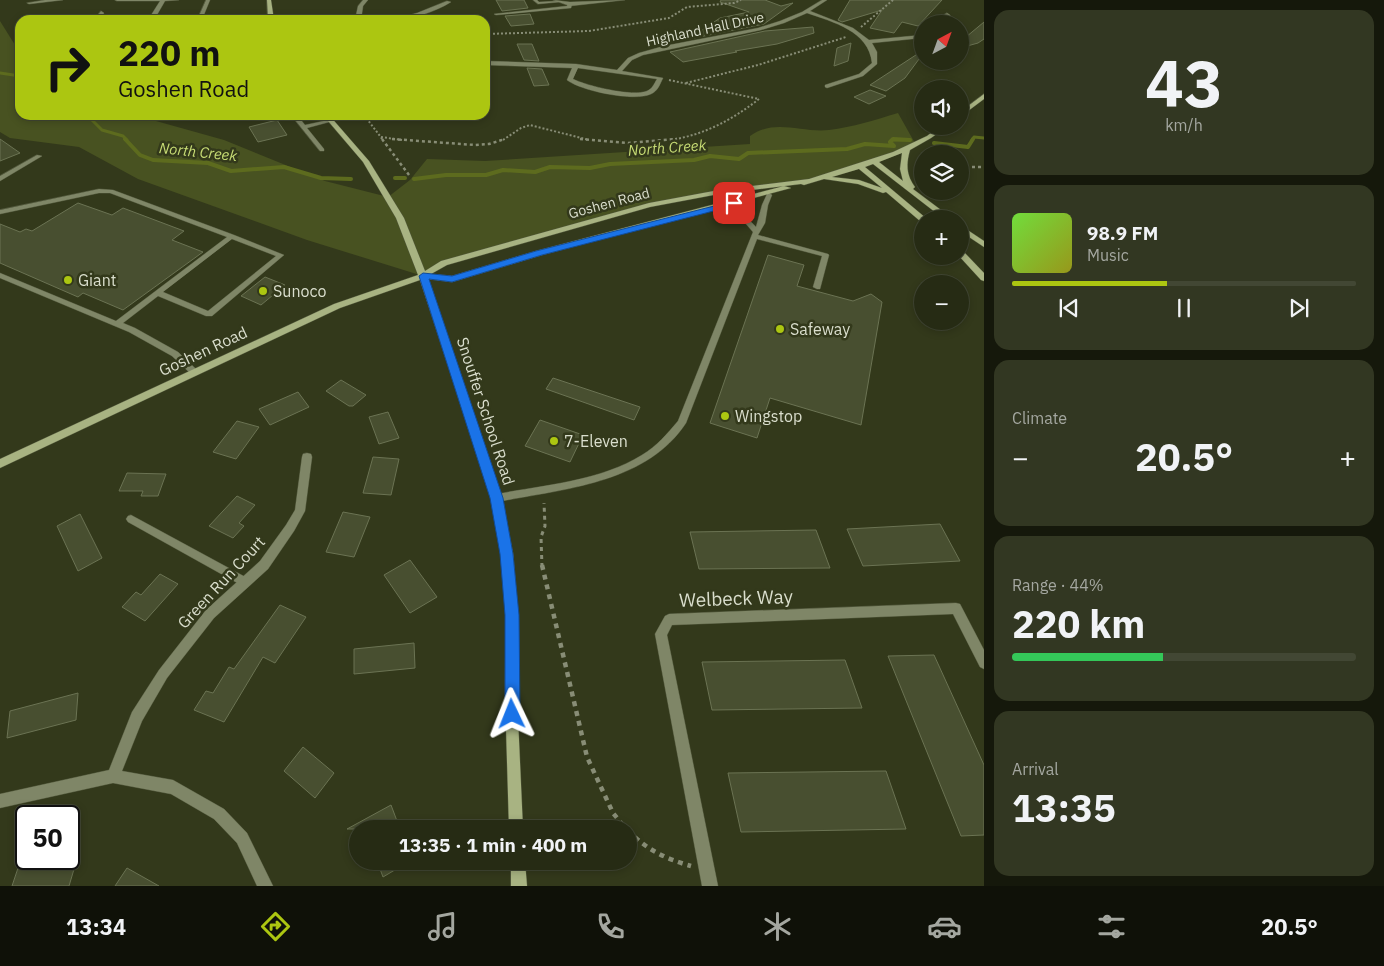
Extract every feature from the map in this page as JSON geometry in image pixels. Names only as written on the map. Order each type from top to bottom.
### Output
[{"type":"street","points":[[29,3],[61,0]]},
{"type":"street","points":[[117,0],[177,0]]},
{"type":"street","points":[[154,15],[163,0]]},
{"type":"street","points":[[201,15],[208,0]]},
{"type":"street","points":[[269,0],[270,15]]},
{"type":"street","points":[[359,15],[361,6],[366,0]]},
{"type":"street","points":[[556,1],[570,4],[624,0]]},
{"type":"street","name":"Highland Hall Drive","points":[[619,71],[630,59],[656,50],[771,27],[808,12],[825,0]]},
{"type":"street","points":[[415,15],[449,2]]},
{"type":"street","points":[[808,12],[855,32],[868,42],[875,57],[875,63],[861,75],[827,86]]},
{"type":"street","points":[[868,42],[914,38]]},
{"type":"street","points":[[490,64],[576,66],[660,78],[655,89],[644,94],[593,88],[578,85],[570,80],[576,66]]},
{"type":"street","points":[[969,108],[984,96]]},
{"type":"street","name":"Snouffer School Road","points":[[331,120],[366,161],[400,218],[423,276],[496,498],[506,554],[512,615],[511,695],[516,820]]},
{"type":"street","name":"Goshen Road","points":[[0,464],[336,306],[423,276],[444,264],[649,205],[719,192],[821,178],[874,162],[906,149],[932,135]]},
{"type":"street","points":[[906,149],[903,161],[904,179],[914,192]]},
{"type":"street","points":[[0,179],[38,156]]},
{"type":"street","points":[[874,162],[914,192]]},
{"type":"street","points":[[859,165],[914,212]]},
{"type":"street","points":[[821,178],[859,182],[893,195]]},
{"type":"street","name":"Goshen Road","points":[[423,276],[452,279],[539,253],[769,195],[808,181]]},
{"type":"street","points":[[924,200],[937,210]]},
{"type":"street","points":[[969,234],[984,245]]},
{"type":"street","points":[[969,262],[984,278]]},
{"type":"street","name":"Green Run Court","points":[[113,776],[137,717],[163,674],[210,614],[264,565],[300,511],[307,456]]},
{"type":"street","name":"Welbeck Way","points":[[710,886],[661,634],[669,620],[956,608],[984,663]]},
{"type":"street","points":[[0,801],[113,776],[173,787],[219,814],[242,838],[265,886]]},
{"type":"street","points":[[518,870],[519,886]]},
{"type":"lane","points":[[535,0],[538,3],[556,1]]},
{"type":"lane","points":[[496,14],[569,8],[570,4]]},
{"type":"lane","points":[[298,120],[322,150]]},
{"type":"lane","points":[[304,127],[323,120]]},
{"type":"lane","points":[[0,212],[111,191],[281,255],[209,314],[158,293]]},
{"type":"lane","points":[[496,498],[591,479],[631,466],[661,447],[682,423],[755,234],[761,227],[764,216],[762,204],[769,195]]},
{"type":"lane","points":[[715,208],[739,215],[752,225],[755,234]]},
{"type":"lane","points":[[755,234],[826,255],[817,287]]},
{"type":"lane","points":[[117,324],[232,236]]},
{"type":"lane","points":[[0,275],[117,324],[175,354],[194,372]]},
{"type":"lane","points":[[131,519],[245,582]]},
{"type":"path","points":[[490,34],[589,32],[669,18],[687,8],[703,4],[734,3],[741,0]]},
{"type":"path","points":[[685,83],[758,65],[838,41],[855,32],[893,0]]},
{"type":"path","points":[[381,137],[399,141],[412,140],[466,145],[482,144],[498,142],[518,127],[533,125],[581,139],[630,143],[684,139],[742,115],[759,99],[660,78]]},
{"type":"path","points":[[368,120],[409,175]]},
{"type":"path","points":[[969,168],[984,167]]},
{"type":"path","points":[[544,503],[545,526],[540,537],[541,561],[587,757],[613,813],[619,820]]},
{"type":"path","points":[[637,841],[668,860],[706,870]]},
{"type":"green space","points":[[0,21],[15,45],[15,120],[155,120],[224,140],[325,181],[388,197],[410,180],[427,159],[485,161],[750,144],[750,136],[769,128],[788,127],[829,130],[898,113],[916,145],[821,178],[719,192],[649,205],[444,263],[423,276],[307,240],[138,179],[79,147],[10,138],[0,132]]},
{"type":"building","points":[[496,0],[524,0],[528,8],[502,11]]},
{"type":"building","points":[[721,0],[765,0],[781,6],[793,3],[764,24],[689,39],[720,18],[749,12],[720,2]]},
{"type":"building","points":[[850,0],[942,0],[928,15],[914,15],[914,25],[902,22],[894,33],[870,28],[882,10],[842,22],[838,20]]},
{"type":"building","points":[[530,14],[534,24],[511,26],[505,16]]},
{"type":"building","points":[[984,22],[984,39],[969,46],[969,34]]},
{"type":"building","points":[[813,27],[814,33],[777,44],[683,62],[670,52],[765,31]]},
{"type":"building","points":[[851,43],[848,61],[834,66],[837,48]]},
{"type":"building","points":[[517,44],[532,44],[539,61],[524,60]]},
{"type":"building","points":[[914,56],[914,66],[905,78],[886,91],[870,85]]},
{"type":"building","points":[[527,68],[542,69],[549,85],[534,86]]},
{"type":"building","points":[[870,90],[886,96],[869,104],[854,97]]},
{"type":"building","points":[[277,120],[287,135],[258,142],[249,127]]},
{"type":"building","points":[[0,139],[20,153],[0,161]]},
{"type":"building","points":[[78,203],[112,215],[123,208],[184,231],[172,240],[203,252],[123,310],[83,293],[78,297],[0,263],[0,224],[20,232],[26,229],[32,231]]},
{"type":"building","points":[[768,255],[804,265],[797,286],[853,301],[871,294],[882,302],[861,425],[770,398],[757,438],[710,423]]},
{"type":"building","name":"Sunoco","points":[[265,277],[285,285],[261,305],[241,296]]},
{"type":"building","points":[[553,378],[640,407],[634,420],[546,389]]},
{"type":"building","points":[[341,380],[366,395],[353,406],[349,406],[326,391]]},
{"type":"building","points":[[298,392],[309,407],[270,425],[259,409]]},
{"type":"building","points":[[388,412],[399,438],[379,444],[369,417]]},
{"type":"building","name":"7-Eleven","points":[[540,420],[583,435],[570,462],[525,446]]},
{"type":"building","points":[[237,421],[259,427],[236,459],[213,452]]},
{"type":"building","points":[[373,457],[399,459],[391,495],[363,493]]},
{"type":"building","points":[[127,473],[166,474],[158,496],[141,496],[143,491],[119,491]]},
{"type":"building","points":[[237,496],[255,505],[239,523],[244,526],[233,538],[209,526]]},
{"type":"building","points":[[343,512],[370,517],[354,557],[326,552]]},
{"type":"building","points":[[80,514],[102,558],[78,571],[57,526]]},
{"type":"building","points":[[940,524],[960,561],[863,566],[847,529]]},
{"type":"building","points":[[816,530],[830,568],[699,569],[690,532]]},
{"type":"building","points":[[410,560],[437,597],[410,613],[384,575]]},
{"type":"building","points":[[160,574],[178,584],[145,621],[122,607],[136,592],[141,595]]},
{"type":"building","points":[[280,605],[306,617],[275,663],[263,657],[224,722],[194,710],[206,691],[213,693],[229,667],[234,669]]},
{"type":"building","points":[[414,643],[415,668],[354,674],[354,649]]},
{"type":"building","points":[[934,655],[984,765],[984,835],[961,836],[888,656]]},
{"type":"building","points":[[845,660],[862,708],[712,710],[702,662]]},
{"type":"building","points":[[78,693],[76,720],[7,738],[10,711]]},
{"type":"building","points":[[303,747],[334,773],[315,798],[284,771]]},
{"type":"building","points":[[886,771],[906,829],[741,832],[728,773]]},
{"type":"building","points":[[391,805],[397,820],[364,820]]},
{"type":"building","points":[[127,868],[159,886],[115,886]]},
{"type":"building","points":[[17,870],[74,870],[69,886],[12,886]]},
{"type":"building","points":[[380,870],[395,870],[383,877]]},
{"type":"waterway","name":"North Creek","points":[[0,73],[15,75]]},
{"type":"waterway","name":"North Creek","points":[[92,120],[102,130],[123,136],[127,140]]},
{"type":"waterway","name":"North Creek","points":[[972,140],[974,137],[984,138]]},
{"type":"waterway","name":"North Creek","points":[[125,139],[140,155],[153,160],[208,163],[231,171],[284,167],[321,178],[351,179]]},
{"type":"waterway","name":"North Creek","points":[[893,139],[910,140],[892,140],[893,139]]},
{"type":"waterway","name":"North Creek","points":[[934,143],[968,147],[973,139]]},
{"type":"waterway","name":"North Creek","points":[[414,179],[446,175],[486,175],[503,170],[535,172],[550,167],[590,168],[610,164],[694,160],[710,156],[739,159],[748,153],[847,149],[865,144],[894,146],[890,142],[892,140]]},
{"type":"waterway","name":"North Creek","points":[[395,178],[405,178]]},
{"type":"place","name":"Giant","points":[[68,280]]},
{"type":"place","name":"Sunoco","points":[[263,291]]},
{"type":"place","name":"Safeway","points":[[780,329]]},
{"type":"place","name":"Wingstop","points":[[725,416]]},
{"type":"place","name":"7-Eleven","points":[[554,441]]},
{"type":"route","points":[[512,714],[512,615],[506,554],[496,498],[423,276],[452,279],[539,253],[734,203]]}]
